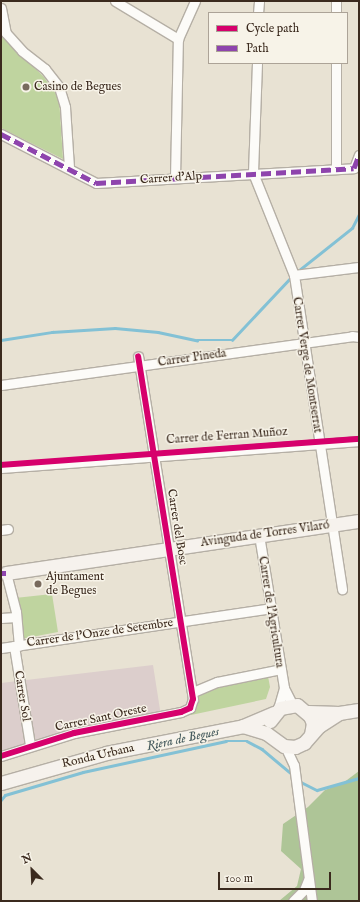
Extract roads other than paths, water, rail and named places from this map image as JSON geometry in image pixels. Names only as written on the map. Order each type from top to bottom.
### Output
[{"type":"main road","name":"Avinguda de Torres Vilaró","points":[[3,573],[359,521]]},
{"type":"main road","name":"Ronda Urbana","points":[[1,783],[106,753],[243,726],[292,704]]},
{"type":"main road","points":[[292,704],[308,712],[339,713],[359,710]]},
{"type":"main road","points":[[274,738],[270,726],[276,711]]},
{"type":"main road","points":[[308,712],[313,724],[311,734]]},
{"type":"main road","points":[[285,746],[301,745],[311,734],[339,713]]},
{"type":"main road","name":"Ronda Urbana","points":[[243,726],[260,731],[274,738],[285,746]]},
{"type":"street","points":[[115,1],[178,40]]},
{"type":"street","points":[[175,178],[178,40],[195,1]]},
{"type":"street","points":[[258,12],[259,1]]},
{"type":"street","points":[[336,1],[336,12]]},
{"type":"street","points":[[1,8],[6,33],[22,51],[45,69],[59,87],[65,107],[69,168]]},
{"type":"street","name":"Carrer Verge de Montserrat","points":[[257,64],[253,173],[294,276],[342,589]]},
{"type":"street","points":[[336,64],[336,169]]},
{"type":"street","name":"Carrer d'Alp","points":[[1,134],[96,183],[354,168],[359,155]]},
{"type":"street","points":[[294,276],[359,267]]},
{"type":"street","name":"Carrer Pineda","points":[[1,385],[304,343],[359,337]]},
{"type":"street","name":"Carrer del Bosc","points":[[138,356],[193,692]]},
{"type":"street","name":"Carrer de Ferran Muñoz","points":[[1,468],[359,441]]},
{"type":"street","name":"Carrer de l'Agricultura","points":[[259,535],[280,669],[284,688],[292,704]]},
{"type":"street","name":"Carrer Sol","points":[[3,573],[16,617],[17,646],[30,745]]},
{"type":"street","name":"Carrer de l'Onze de Setembre","points":[[1,648],[271,608]]},
{"type":"street","points":[[1,618],[16,617]]},
{"type":"street","points":[[193,692],[217,682],[280,669]]},
{"type":"street","name":"Carrer de l'Agricultura","points":[[276,711],[284,688]]},
{"type":"street","name":"Carrer Sant Oreste","points":[[1,756],[30,745],[74,733],[180,712],[190,708],[193,692]]},
{"type":"street","points":[[294,768],[301,745]]},
{"type":"street","points":[[285,746],[294,768],[312,901]]},
{"type":"street","points":[[293,901],[304,890],[308,880]]},
{"type":"waterway","points":[[298,271],[352,228],[359,214]]},
{"type":"waterway","points":[[1,340],[52,332],[115,328],[158,332],[197,340],[232,340],[292,276]]},
{"type":"waterway","name":"Riera de Begues","points":[[1,800],[5,795],[83,772],[226,741],[247,741],[262,749],[293,775]]},
{"type":"waterway","name":"Riera de Begues","points":[[299,781],[317,790],[359,778]]},
{"type":"place","name":"Casino de Begues","points":[[26,87]]},
{"type":"place","name":"Ajuntament de Begues","points":[[38,584]]}]
